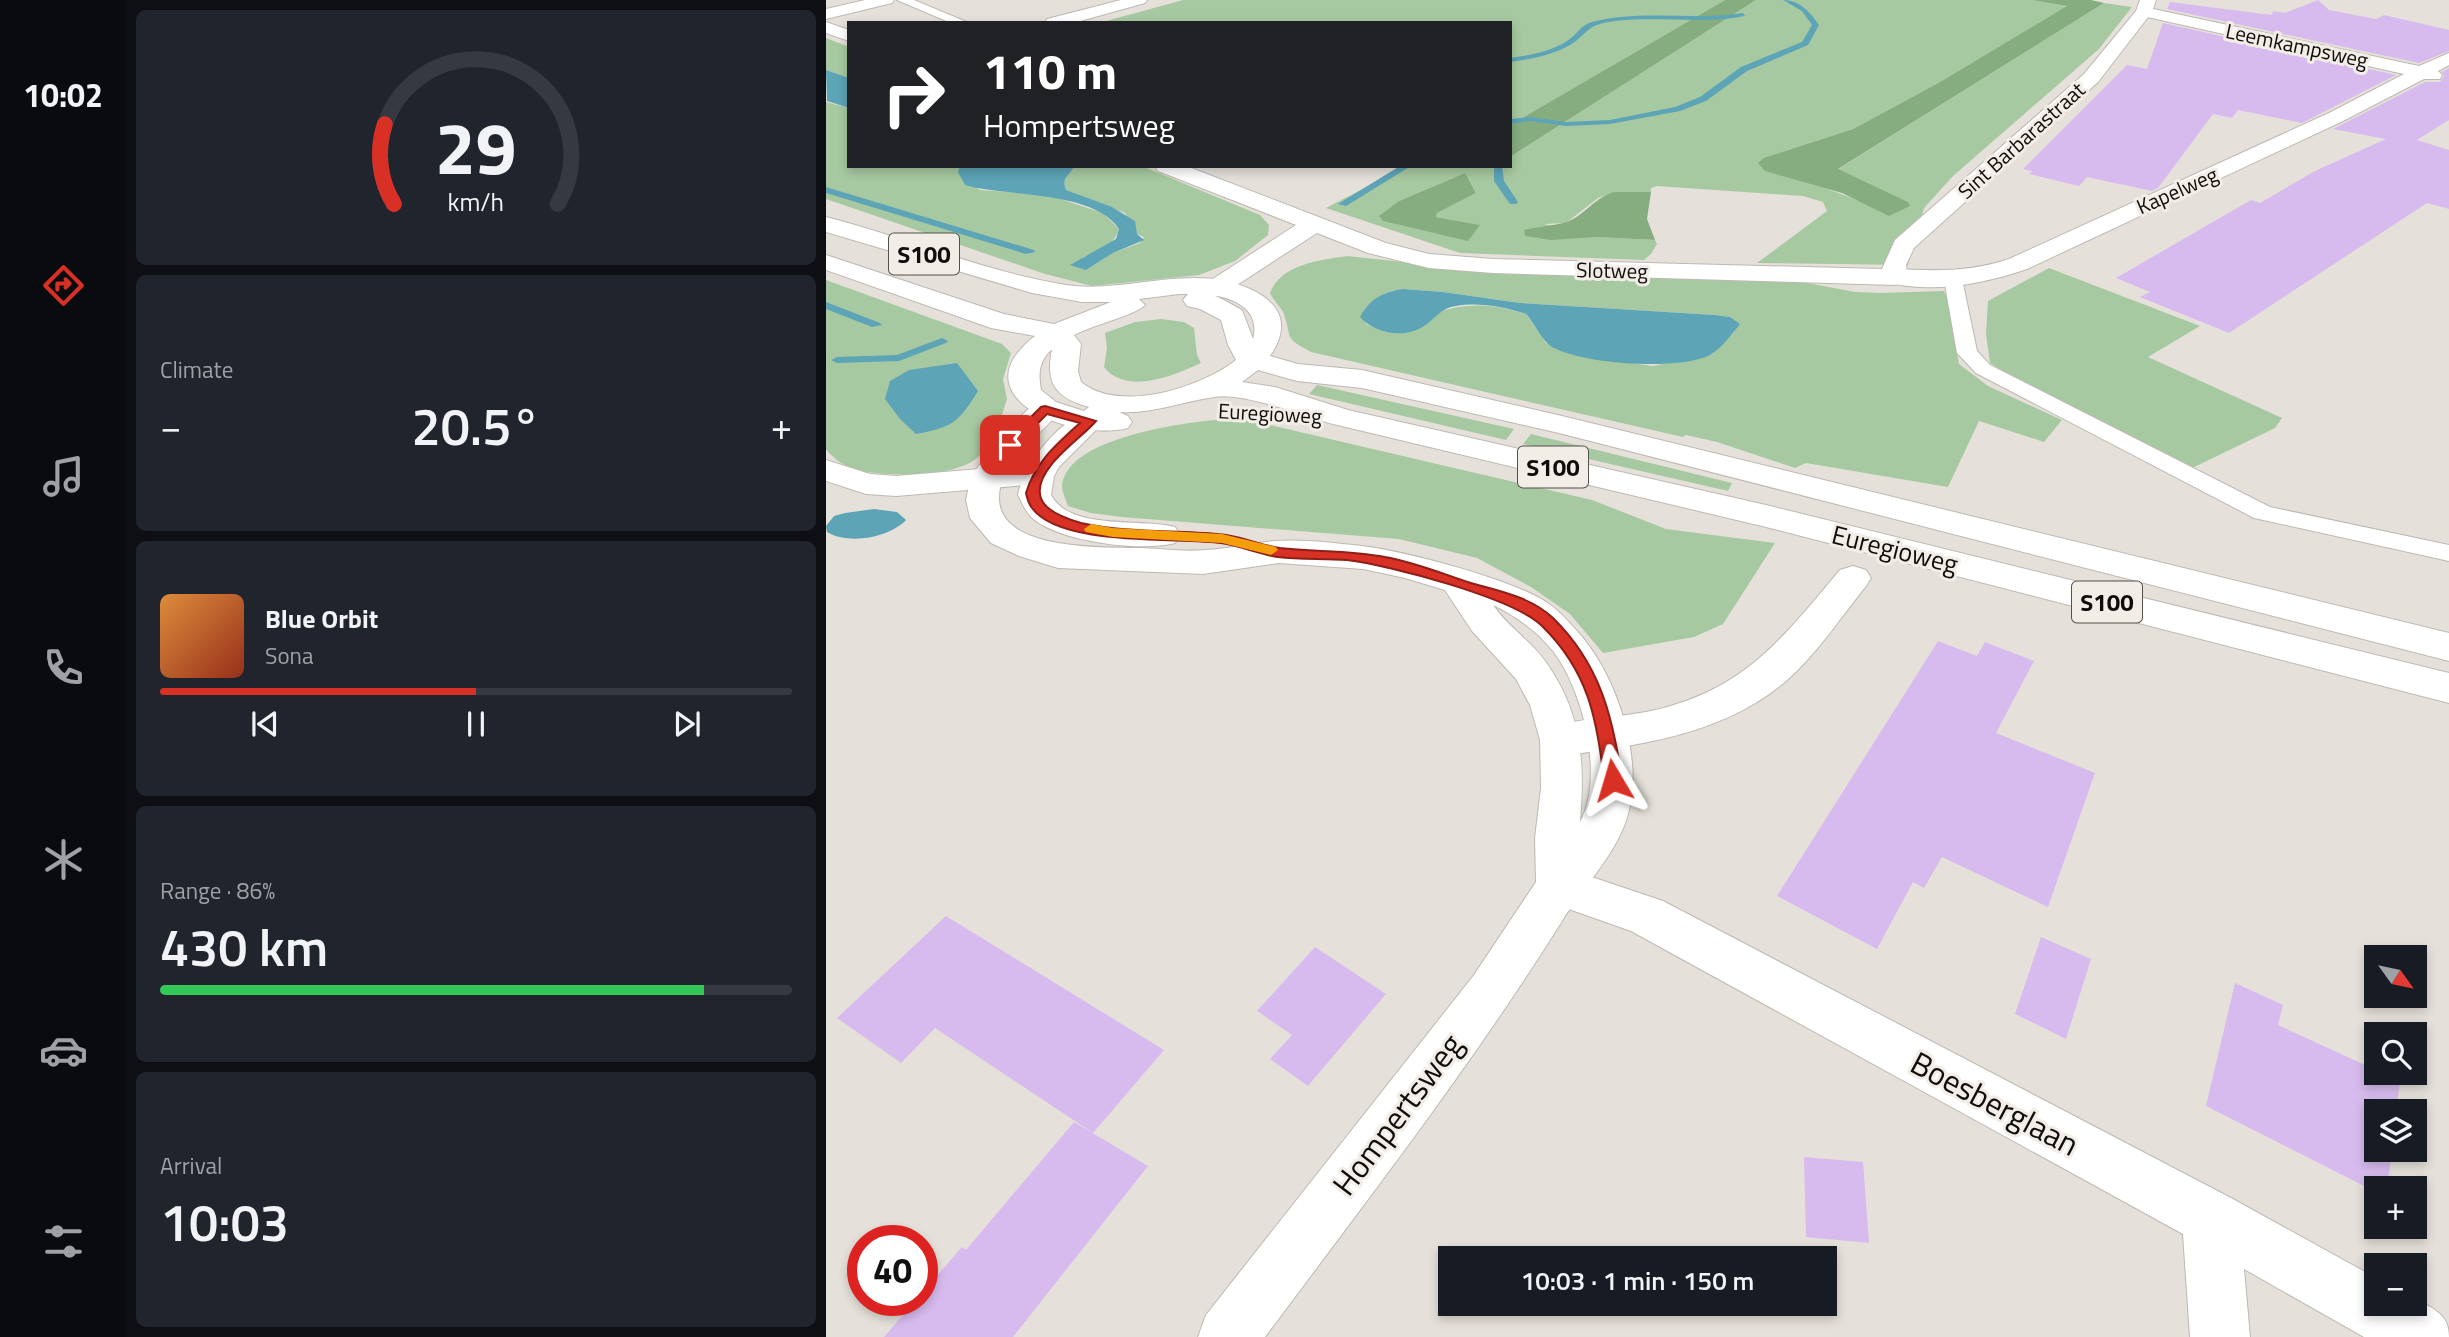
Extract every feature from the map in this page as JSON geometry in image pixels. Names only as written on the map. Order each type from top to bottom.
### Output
[{"type":"street","points":[[826,14],[886,0]]},
{"type":"street","points":[[1060,21],[1139,0]]},
{"type":"street","name":"Leemkampsweg","points":[[2146,6],[2449,79]]},
{"type":"street","name":"Sint Barbarastraat","points":[[1895,277],[1894,265],[1904,245],[2091,78],[2146,6]]},
{"type":"street","points":[[826,27],[847,35]]},
{"type":"street","name":"Kapelweg","points":[[1895,277],[1953,279],[1987,275],[2018,264],[2336,117],[2449,58]]},
{"type":"street","name":"Slotweg","points":[[1171,168],[1395,253],[1447,263],[1895,277]]},
{"type":"street","name":"S100","points":[[826,224],[1023,284],[1094,295],[1178,287],[1205,295]]},
{"type":"street","points":[[1205,295],[1324,228]]},
{"type":"street","points":[[1241,296],[1324,228]]},
{"type":"street","name":"S100","points":[[826,262],[1000,322],[1016,337],[1048,341]]},
{"type":"street","name":"S100","points":[[1023,284],[1053,303],[1101,313]]},
{"type":"street","points":[[1205,295],[1209,303],[1233,316],[1242,350],[1259,352]]},
{"type":"street","points":[[1101,412],[1065,417],[1045,410],[1026,390],[1024,374],[1029,358],[1048,341],[1101,313],[1157,301],[1205,295],[1241,296],[1255,303],[1266,314],[1271,328],[1259,352],[1206,398]]},
{"type":"street","points":[[1048,341],[1067,344],[1061,372],[1064,382],[1101,412]]},
{"type":"street","name":"Euregioweg","points":[[1259,352],[1297,372],[1362,379],[1562,425],[2449,647]]},
{"type":"street","name":"Euregioweg","points":[[1101,412],[1146,419],[1206,398],[1252,409],[1340,417],[1766,516],[2449,688]]},
{"type":"street","points":[[987,476],[1020,433],[1045,410]]},
{"type":"street","points":[[826,470],[866,484],[896,486],[987,476],[1038,474],[1056,452],[1101,412]]},
{"type":"street","name":"Hompertsweg","points":[[1038,474],[1032,493],[1037,506],[1055,518],[1076,526],[1113,533],[1222,538],[1279,552]]},
{"type":"street","name":"Hompertsweg","points":[[987,476],[982,500],[987,517],[1003,535],[1058,557],[1203,562],[1279,552],[1345,555],[1388,562],[1521,603],[1547,621],[1566,642],[1589,677],[1599,701],[1607,734],[1613,780],[1604,821],[1594,839],[1559,886],[1490,991],[1228,1337]]},
{"type":"street","points":[[1560,740],[1665,725],[1714,709],[1736,698],[1789,654],[1853,578]]},
{"type":"street","points":[[1459,584],[1485,622],[1531,670],[1550,705],[1560,740],[1562,788],[1557,838],[1559,886]]},
{"type":"street","name":"Boesberglaan","points":[[1559,886],[1646,916],[2211,1218],[2423,1337]]},
{"type":"street","points":[[2211,1218],[2220,1337]]},
{"type":"lane","points":[[903,0],[958,21]]},
{"type":"lane","points":[[1953,279],[1967,353],[1983,369],[2263,513],[2449,553]]},
{"type":"green space","points":[[1183,0],[1725,0],[1512,124],[1512,21],[1106,21]]},
{"type":"green space","points":[[1725,0],[1756,0],[1512,156],[1512,124]]},
{"type":"green space","points":[[1756,0],[2032,0],[2068,6],[1940,82],[1853,129],[1763,158],[1758,163],[1857,200],[1908,202],[1837,170],[2104,3],[2132,7],[2099,49],[1953,176],[1924,208],[1908,265],[1757,263],[1827,211],[1823,202],[1803,196],[1657,186],[1651,188],[1651,192],[1613,192],[1598,198],[1566,223],[1544,224],[1595,237],[1655,240],[1657,244],[1644,260],[1460,253],[1326,208],[1403,168],[1512,168],[1512,156]],"holes":[[[1465,173],[1476,193],[1437,213],[1436,217],[1479,225],[1380,216],[1399,201]]]},
{"type":"green space","points":[[2032,0],[2091,0],[2104,3],[1838,169],[1908,202],[1910,206],[1889,216],[1842,193],[1765,171],[1758,163],[1763,158],[1853,129],[1940,82],[2067,6]]},
{"type":"green space","points":[[826,38],[847,46],[847,77],[826,70]]},
{"type":"green space","points":[[826,102],[847,107],[847,168],[960,168],[959,172],[980,190],[1048,195],[1103,213],[1119,229],[1109,244],[1083,257],[1086,270],[1113,253],[1140,243],[1144,237],[1137,234],[1125,213],[1066,190],[1065,179],[1073,168],[1147,168],[1260,215],[1269,225],[1268,235],[1235,261],[1199,275],[1092,286],[1045,274],[826,199]]},
{"type":"green space","points":[[1465,173],[1476,193],[1437,213],[1436,217],[1480,225],[1468,241],[1383,221],[1379,216],[1399,201]]},
{"type":"green space","points":[[1613,192],[1651,192],[1647,219],[1655,240],[1595,237],[1551,240],[1525,236],[1524,230],[1573,219]]},
{"type":"green space","points":[[1347,256],[1478,270],[1797,281],[1855,292],[1944,291],[1948,300],[1959,364],[1988,386],[2062,420],[2044,442],[1979,421],[1948,487],[1806,463],[1795,468],[1717,442],[1686,435],[1683,437],[1311,352],[1292,340],[1283,312],[1270,293],[1275,283],[1283,276],[1302,265]],"holes":[[[1403,289],[1520,303],[1730,317],[1734,332],[1712,354],[1653,366],[1587,357],[1546,343],[1526,314],[1505,308],[1454,308],[1385,332],[1366,324],[1365,309],[1386,293]]]},
{"type":"green space","points":[[2049,268],[2200,326],[2148,357],[2282,418],[2275,428],[2186,471],[2048,399],[1990,363],[1986,334],[1988,301]]},
{"type":"green space","points":[[826,280],[1002,344],[1011,353],[1003,379],[1007,399],[1001,418],[983,429],[990,437],[979,456],[969,463],[939,472],[885,474],[848,467],[829,453],[826,449]]},
{"type":"green space","points":[[1161,319],[1184,322],[1194,328],[1197,355],[1201,363],[1165,377],[1138,382],[1113,376],[1104,367],[1107,348],[1105,333],[1135,322]]},
{"type":"green space","points":[[1317,385],[1514,429],[1506,440],[1309,394]]},
{"type":"green space","points":[[1240,418],[1592,500],[1666,529],[1775,543],[1723,624],[1694,637],[1603,653],[1570,614],[1531,587],[1477,558],[1399,539],[1122,517],[1091,513],[1068,506],[1062,486],[1069,468],[1086,454],[1110,442],[1138,433],[1196,422]]},
{"type":"green space","points":[[1531,434],[1732,483],[1728,491],[1523,444]]},
{"type":"water","points":[[826,70],[847,77],[847,107],[827,101]]},
{"type":"water","points":[[959,168],[1073,168],[1065,179],[1066,190],[1112,207],[1135,221],[1137,234],[1144,240],[1113,253],[1086,270],[1070,265],[1116,239],[1119,229],[1107,216],[1070,201],[965,185],[958,172]]},
{"type":"water","points":[[1403,289],[1520,303],[1715,315],[1730,317],[1740,324],[1710,355],[1676,363],[1632,364],[1587,358],[1554,348],[1542,337],[1526,314],[1509,309],[1474,305],[1451,307],[1416,330],[1399,333],[1382,331],[1360,317],[1377,297]]},
{"type":"water","points":[[957,363],[978,391],[953,422],[916,434],[885,399],[890,381],[909,370]]},
{"type":"water","points":[[874,509],[897,512],[906,520],[889,531],[868,538],[846,538],[827,532],[826,526],[834,516]]},
{"type":"building","points":[[2318,0],[2329,10],[2376,19],[2384,15],[2449,30],[2449,51],[2419,63],[2167,9],[2170,2],[2272,15],[2273,11],[2285,13]]},
{"type":"building","points":[[2163,23],[2396,75],[2302,123],[2238,110],[2232,118],[2213,114],[2158,188],[2152,191],[2087,177],[2079,186],[2029,174],[2032,171],[2023,169],[2127,65],[2147,69]]},
{"type":"building","points":[[2449,68],[2449,120],[2417,140],[2449,150],[2449,209],[2427,203],[2229,333],[2140,297],[2150,292],[2116,278],[2251,200],[2260,203],[2315,171],[2386,139],[2333,129],[2425,82],[2440,82],[2444,76],[2442,72]]},
{"type":"building","points":[[1938,641],[1977,656],[1985,642],[2034,661],[1996,733],[2095,773],[2048,907],[1942,857],[1924,888],[1913,882],[1877,949],[1777,896]]},
{"type":"building","points":[[946,916],[1164,1050],[1093,1133],[935,1028],[901,1063],[837,1018]]},
{"type":"building","points":[[2041,937],[2091,959],[2066,1039],[2015,1014]]},
{"type":"building","points":[[1315,947],[1386,994],[1308,1086],[1270,1059],[1292,1035],[1257,1011]]},
{"type":"building","points":[[2235,983],[2283,1005],[2278,1025],[2364,1064],[2364,1085],[2399,1085],[2398,1099],[2364,1099],[2364,1162],[2390,1162],[2389,1176],[2364,1176],[2364,1186],[2206,1106]]},
{"type":"building","points":[[1074,1122],[1148,1166],[1013,1337],[884,1337],[902,1316],[938,1316],[938,1275],[962,1247],[966,1250]]},
{"type":"building","points":[[1804,1157],[1863,1162],[1869,1243],[1806,1237]]},
{"type":"waterway","points":[[1512,122],[1530,119],[1566,124],[1610,122],[1677,109],[1703,99],[1744,69],[1805,43],[1816,25],[1804,10],[1786,0]]},
{"type":"waterway","points":[[1512,60],[1550,52],[1575,39],[1588,25],[1610,20],[1705,19],[1743,15]]},
{"type":"waterway","points":[[1343,204],[1404,168]]},
{"type":"waterway","points":[[1498,168],[1499,181],[1513,202]]},
{"type":"waterway","points":[[826,190],[1030,252]]},
{"type":"waterway","points":[[826,305],[876,325]]},
{"type":"waterway","points":[[837,360],[899,358],[942,341]]},
{"type":"slow traffic","points":[[1091,529],[1113,533],[1222,538],[1271,550]]},
{"type":"route","points":[[1010,445],[1045,410],[1090,421],[1056,452],[1038,474],[1032,493],[1037,506],[1055,518],[1076,526],[1113,533],[1222,538],[1279,552],[1345,555],[1388,562],[1431,573],[1521,603],[1547,621],[1566,642],[1593,686],[1607,734],[1613,780]]}]
